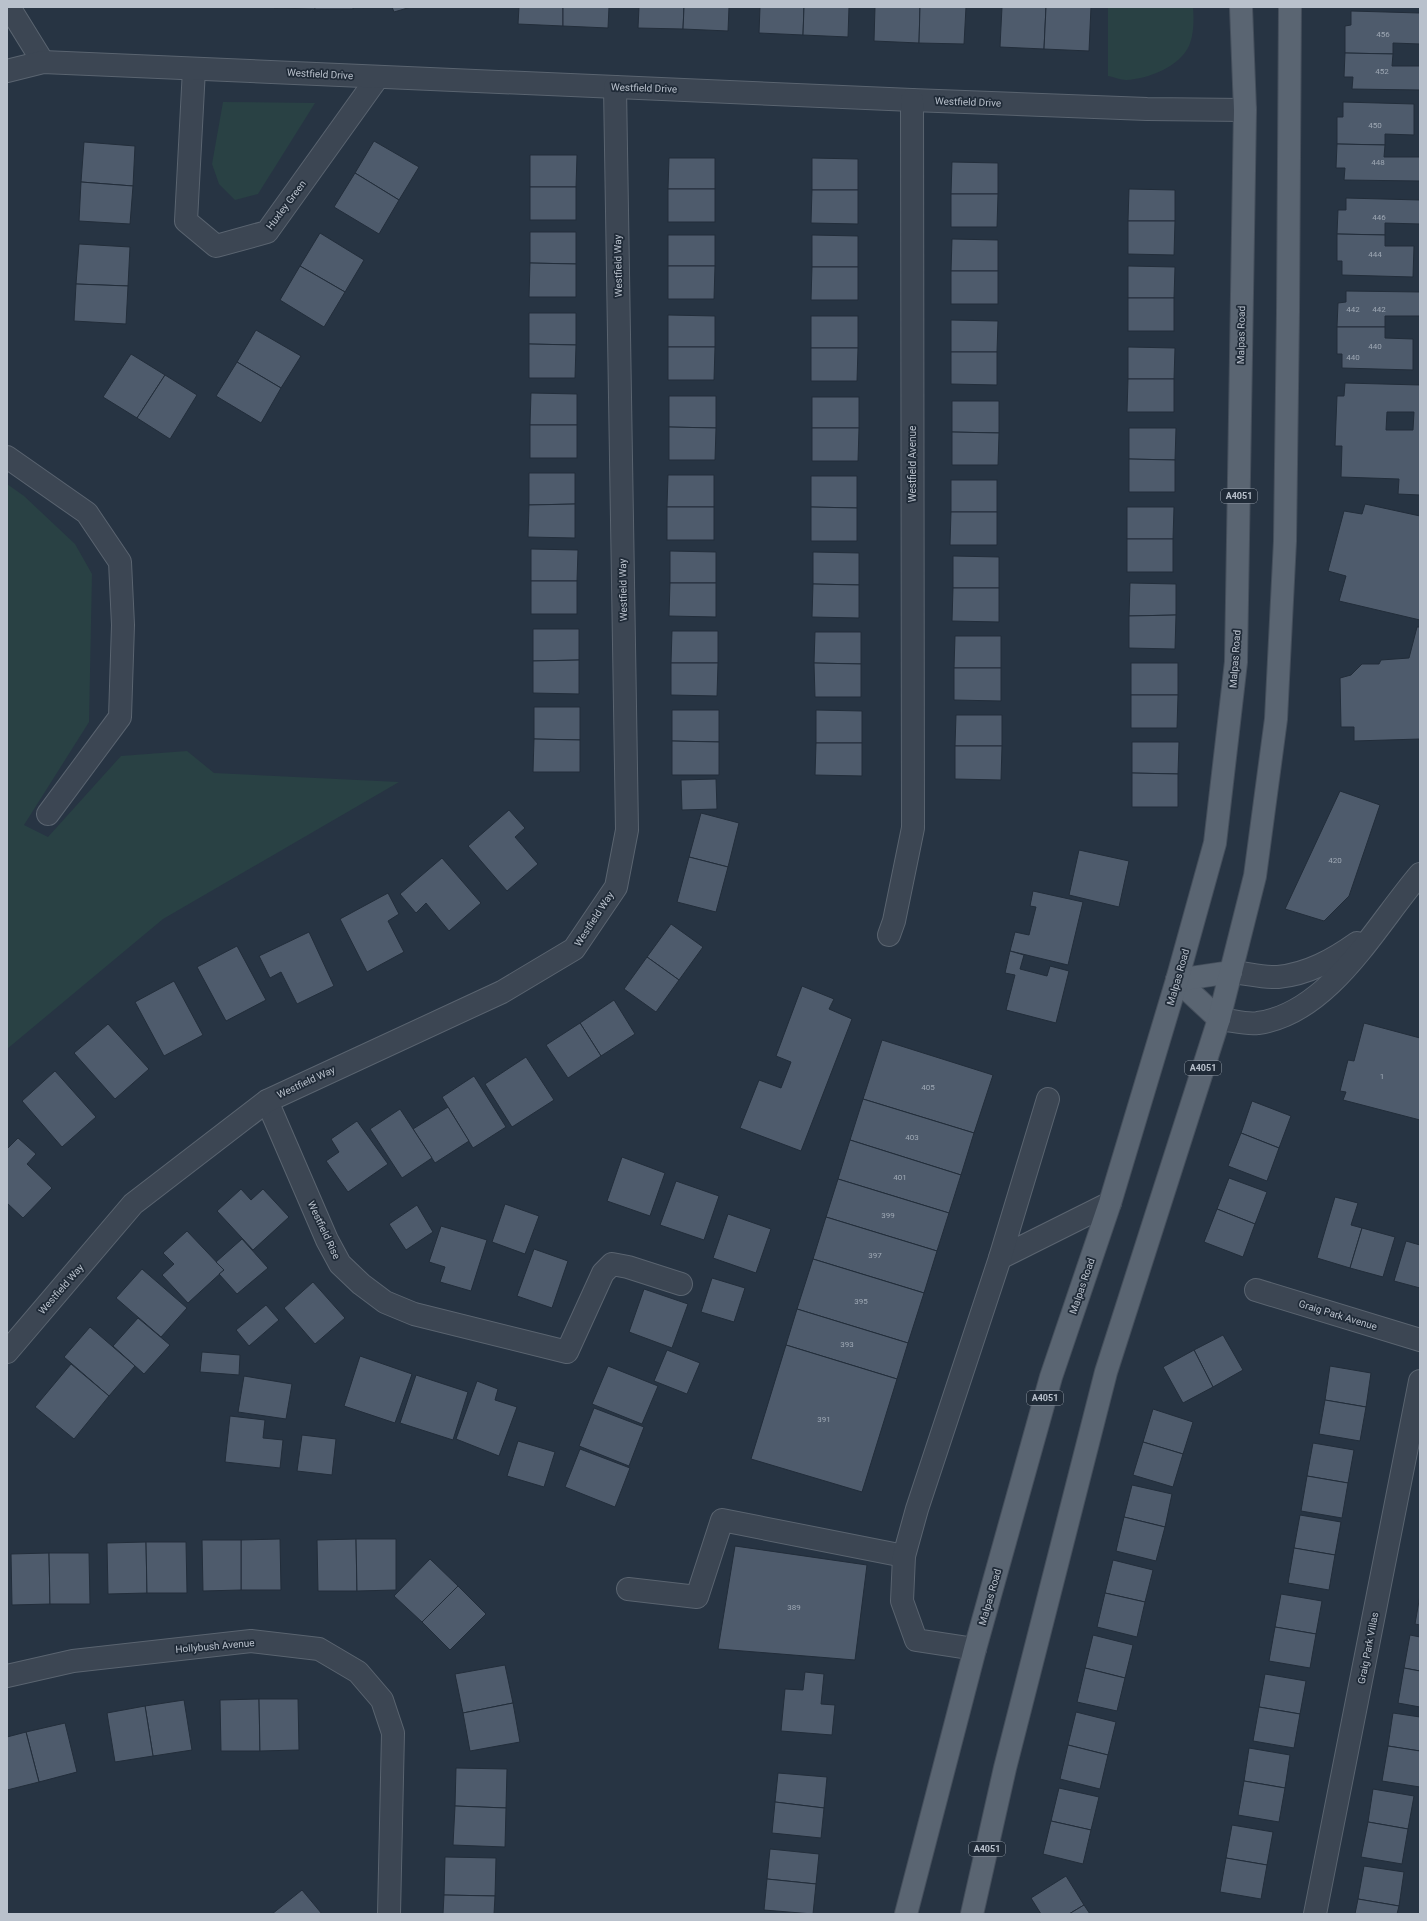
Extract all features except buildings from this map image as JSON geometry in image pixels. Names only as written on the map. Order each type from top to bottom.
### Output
[{"type":"main road","name":"Malpas Road","points":[[906,1914],[975,1649],[1051,1377],[1110,1203],[1177,980],[1215,843],[1236,662],[1245,110],[1241,7]]},
{"type":"main road","name":"A4051","points":[[972,1914],[1005,1768],[1106,1372],[1219,1019],[1255,876],[1276,719],[1285,541],[1290,7]]},
{"type":"main road","points":[[1177,980],[1231,972]]},
{"type":"main road","points":[[1177,980],[1219,1019]]},
{"type":"street","points":[[9,7],[43,62]]},
{"type":"street","name":"Westfield Drive","points":[[7,71],[43,62],[912,100],[1147,109],[1245,110]]},
{"type":"street","name":"Huxley Green","points":[[194,69],[186,222],[216,246],[267,232],[378,77]]},
{"type":"street","name":"Westfield Way","points":[[7,1352],[133,1204],[267,1101],[502,992],[574,949],[616,886],[627,830],[615,87]]},
{"type":"street","name":"Westfield Avenue","points":[[888,935],[894,921],[913,828],[912,100]]},
{"type":"street","points":[[7,457],[87,513],[120,562],[123,625],[120,717],[48,814]]},
{"type":"street","points":[[1219,1019],[1257,1024],[1288,1015],[1312,1000],[1339,977],[1420,874]]},
{"type":"street","points":[[1231,972],[1276,977],[1301,973],[1331,961],[1372,934]]},
{"type":"street","points":[[975,1649],[916,1640],[902,1602],[904,1556],[917,1509],[1000,1258],[1048,1100]]},
{"type":"street","name":"Westfield Rise","points":[[267,1101],[327,1240],[340,1264],[361,1284],[385,1302],[414,1314],[567,1352],[603,1273],[612,1264],[628,1267],[681,1284]]},
{"type":"street","points":[[1000,1258],[1110,1203]]},
{"type":"street","name":"Graig Park Avenue","points":[[1256,1290],[1420,1340]]},
{"type":"street","name":"Graig Park Villas","points":[[1315,1914],[1420,1381]]},
{"type":"street","points":[[628,1589],[697,1597],[722,1520],[904,1556]]},
{"type":"street","name":"Hollybush Avenue","points":[[7,1676],[73,1661],[251,1641],[319,1649],[358,1672],[382,1700],[393,1733],[389,1914]]},
{"type":"green space","points":[[1108,7],[1193,7],[1194,17],[1192,37],[1189,46],[1178,60],[1170,66],[1153,74],[1126,80],[1108,76]]},
{"type":"green space","points":[[223,102],[315,103],[258,194],[235,200],[219,184],[212,164]]},
{"type":"green space","points":[[7,484],[24,496],[75,544],[92,574],[89,722],[24,825],[48,837],[121,756],[187,751],[214,773],[399,782],[163,919],[7,1049]]}]
